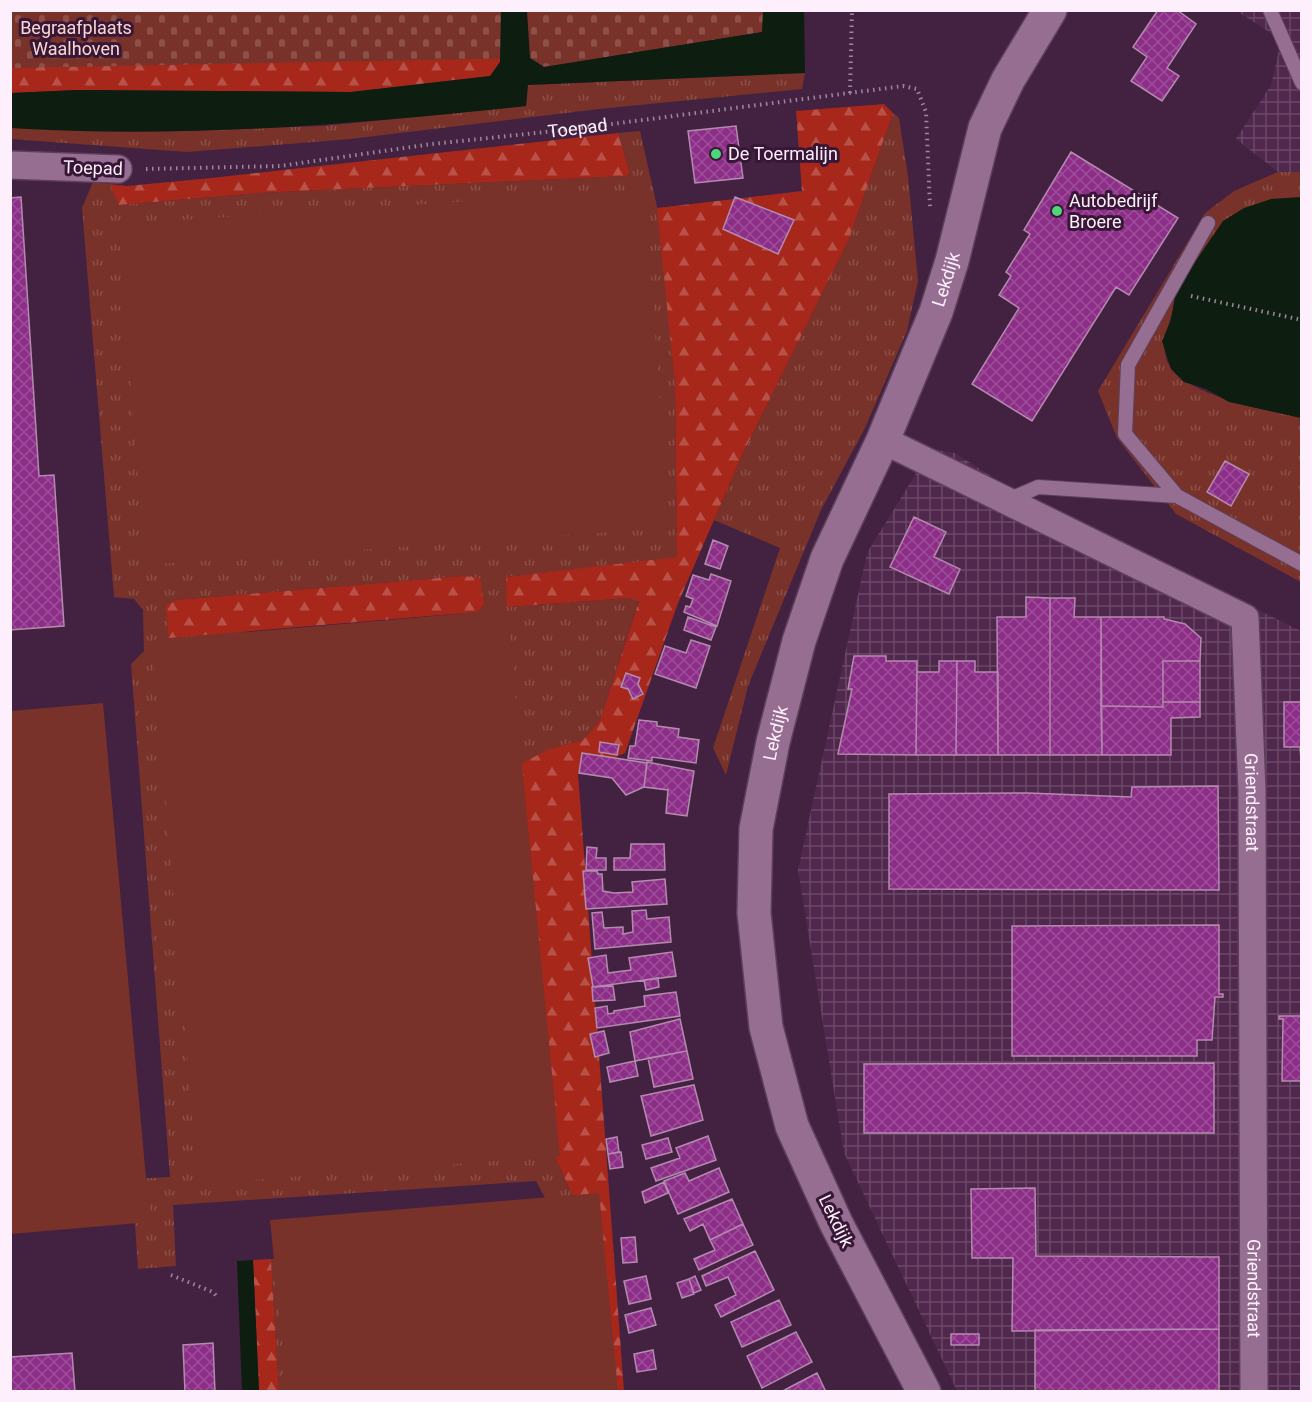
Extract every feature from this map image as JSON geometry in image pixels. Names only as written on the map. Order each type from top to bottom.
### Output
[{"type":"street","name":"Lekdijk","points":[[924,1392],[836,1223],[792,1126],[766,1027],[754,913],[756,829],[773,742],[799,641],[827,559],[883,440],[936,312],[985,128],[1008,80],[1050,10]]},
{"type":"street","name":"Toepad","points":[[10,165],[118,169]]},
{"type":"street","name":"Griendstraat","points":[[883,440],[1245,618],[1252,791],[1254,1392]]},
{"type":"lane","points":[[1270,10],[1302,83]]},
{"type":"lane","points":[[1208,223],[1128,365],[1125,434],[1177,496],[1302,564]]},
{"type":"lane","points":[[1008,500],[1038,487],[1177,496]]},
{"type":"path","points":[[414,10],[453,10]]},
{"type":"path","points":[[573,10],[580,10]]},
{"type":"path","points":[[850,93],[852,10]]},
{"type":"path","name":"Toepad","points":[[118,169],[280,166],[432,144],[574,129],[903,86],[917,89],[926,112],[931,217]]},
{"type":"path","points":[[1169,291],[1302,320]]},
{"type":"path","points":[[171,1275],[213,1292],[218,1298]]},
{"type":"shaded area","points":[[501,11],[527,11],[530,58],[544,67],[762,32],[763,11],[804,11],[805,73],[528,85],[526,106],[333,124],[140,132],[11,128],[11,93],[77,90],[351,92],[490,76],[500,62]]},
{"type":"shaded area","points":[[1237,11],[1301,11],[1301,172],[1278,172],[1236,139],[1271,85],[1279,50],[1272,34]]},
{"type":"shaded area","points":[[1301,197],[1301,418],[1229,402],[1206,389],[1184,382],[1171,369],[1162,341],[1171,320],[1176,290],[1223,221],[1244,208],[1271,199]]},
{"type":"shaded area","points":[[931,449],[955,453],[1000,482],[1301,631],[1301,1391],[957,1391],[844,1153],[798,870],[867,553]]},
{"type":"shaded area","points":[[253,1260],[259,1391],[242,1391],[237,1261]]},
{"type":"green space","name":"Begraafplaats Waalhoven","points":[[10,11],[763,11],[763,32],[544,67],[530,58],[11,68]]},
{"type":"green space","points":[[501,11],[500,62],[491,76],[351,92],[77,90],[11,93],[11,38]]},
{"type":"green space","points":[[805,73],[802,89],[599,109],[350,139],[187,152],[11,139],[11,128],[188,131],[322,126],[526,106],[527,85]]},
{"type":"green space","points":[[884,104],[893,113],[849,239],[743,453],[678,603],[625,753],[578,773],[624,1391],[603,1391],[592,1240],[549,1143],[521,764],[549,749],[583,740],[600,720],[639,601],[629,598],[507,607],[506,577],[677,557],[675,384],[657,208],[802,191],[796,111]]},
{"type":"green space","points":[[893,113],[899,118],[908,176],[918,281],[907,331],[865,428],[821,510],[748,686],[726,775],[713,748],[780,548],[714,520],[743,453],[849,239]]},
{"type":"green space","points":[[640,131],[660,220],[675,384],[677,558],[506,577],[508,607],[629,598],[639,600],[600,720],[583,740],[549,749],[549,1143],[592,1240],[603,1391],[279,1391],[271,1259],[559,1238],[558,1222],[536,1181],[173,1205],[176,1266],[138,1269],[132,1179],[170,1177],[131,664],[144,651],[143,610],[134,599],[114,597],[82,208],[93,182],[110,184],[120,205],[258,193],[625,176],[630,174],[618,133]],"holes":[[[463,576],[484,605],[477,612],[247,634],[166,607],[176,600]]]},
{"type":"green space","points":[[618,133],[630,174],[625,176],[258,193],[119,205],[110,184],[127,186],[211,178]]},
{"type":"green space","points":[[1278,172],[1301,172],[1301,197],[1176,290],[1165,337],[1165,353],[1171,367],[1183,379],[1201,389],[1245,405],[1301,418],[1301,582],[1176,514],[1117,438],[1098,391],[1205,213],[1234,191]]},
{"type":"green space","points":[[645,190],[669,528],[145,565],[118,224]]},
{"type":"green space","points":[[463,576],[480,578],[484,605],[477,612],[169,638],[166,606],[176,600]]},
{"type":"green space","points":[[507,610],[560,1156],[198,1184],[152,640]]},
{"type":"green space","points":[[103,703],[150,1222],[11,1234],[11,711]]},
{"type":"green space","points":[[599,1193],[618,1391],[287,1391],[270,1220]]},
{"type":"green space","points":[[271,1259],[279,1391],[259,1391],[253,1260]]},
{"type":"building","points":[[1158,10],[1177,10],[1196,24],[1167,68],[1179,76],[1162,101],[1131,81],[1147,57],[1133,47]]},
{"type":"building","name":"De Toermalijn","points":[[736,126],[743,178],[695,183],[688,131]]},
{"type":"building","points":[[1071,152],[1178,218],[1129,295],[1116,287],[1032,421],[972,384],[1019,308],[999,295],[1011,276],[1006,272],[1030,234],[1024,230]]},
{"type":"building","points":[[21,197],[39,476],[54,475],[64,626],[10,630],[10,198]]},
{"type":"building","points":[[735,197],[794,220],[778,254],[723,229]]},
{"type":"building","points":[[1225,461],[1249,474],[1231,506],[1207,492]]},
{"type":"building","points":[[914,517],[946,532],[934,557],[960,569],[949,594],[890,567]]},
{"type":"building","points":[[713,540],[728,546],[720,569],[705,564]]},
{"type":"building","points":[[711,574],[731,581],[717,626],[684,612],[686,606],[690,607],[693,599],[686,596],[693,575],[709,580]]},
{"type":"building","points":[[1026,597],[1050,598],[1050,755],[998,755],[997,617],[1026,617]]},
{"type":"building","points":[[1050,598],[1075,598],[1074,617],[1101,617],[1102,755],[1050,755]]},
{"type":"building","points":[[688,617],[716,627],[711,640],[684,630]]},
{"type":"building","points":[[1101,617],[1164,617],[1164,619],[1185,624],[1201,638],[1200,661],[1163,661],[1163,707],[1101,706]]},
{"type":"building","points":[[691,640],[710,646],[696,688],[655,674],[665,646],[686,653]]},
{"type":"building","points":[[854,656],[886,656],[886,661],[917,661],[916,755],[838,754],[852,689],[848,689]]},
{"type":"building","points":[[939,661],[957,661],[956,755],[916,755],[917,672],[939,672]]},
{"type":"building","points":[[957,661],[975,661],[975,672],[998,672],[998,755],[956,755]]},
{"type":"building","points":[[1163,661],[1200,661],[1200,702],[1163,702]]},
{"type":"building","points":[[626,673],[640,678],[638,684],[643,694],[633,699],[628,689],[621,687]]},
{"type":"building","points":[[1163,702],[1200,702],[1200,717],[1171,718],[1171,755],[1102,755],[1101,706],[1163,707]]},
{"type":"building","points":[[1284,702],[1302,702],[1302,771],[1300,747],[1284,747]]},
{"type":"building","points":[[639,720],[657,722],[657,726],[679,729],[678,737],[699,740],[696,763],[652,757],[652,761],[628,758],[630,746],[635,746]]},
{"type":"building","points":[[600,742],[619,745],[617,755],[599,752]]},
{"type":"building","points":[[582,753],[647,763],[644,787],[626,795],[612,778],[579,773]]},
{"type":"building","points":[[647,762],[694,771],[687,816],[666,813],[668,790],[644,787]]},
{"type":"building","points":[[1218,786],[1219,890],[889,889],[889,794],[1028,793],[1131,797],[1132,787]]},
{"type":"building","points":[[631,844],[664,844],[665,870],[614,870],[614,858],[630,858]]},
{"type":"building","points":[[587,847],[597,848],[596,858],[606,858],[606,870],[586,870]]},
{"type":"building","points":[[583,871],[597,871],[598,874],[602,874],[603,891],[614,893],[633,892],[632,882],[665,879],[667,904],[586,909]]},
{"type":"building","points":[[646,910],[647,919],[669,917],[671,942],[595,949],[592,913],[602,912],[604,928],[623,927],[623,934],[633,932],[632,911]]},
{"type":"building","points":[[1219,925],[1219,994],[1223,994],[1223,997],[1215,997],[1212,1040],[1197,1040],[1197,1056],[1012,1056],[1012,926]]},
{"type":"building","points":[[672,952],[676,976],[593,987],[588,958],[606,955],[608,973],[631,970],[629,958]]},
{"type":"building","points":[[658,978],[659,987],[646,990],[644,980]]},
{"type":"building","points":[[613,986],[615,1000],[593,1001],[592,987]]},
{"type":"building","points":[[676,992],[680,1016],[597,1028],[595,1008],[607,1006],[608,1014],[614,1013],[614,1011],[645,1006],[644,996]]},
{"type":"building","points":[[1279,1016],[1302,1016],[1302,1081],[1282,1081],[1283,1019],[1279,1019]]},
{"type":"building","points":[[680,1019],[687,1051],[635,1061],[630,1032]]},
{"type":"building","points":[[604,1031],[609,1053],[595,1057],[590,1034]]},
{"type":"building","points":[[687,1051],[693,1079],[654,1087],[648,1058]]},
{"type":"building","points":[[635,1061],[638,1076],[610,1082],[607,1067]]},
{"type":"building","points":[[1214,1063],[1214,1133],[864,1133],[864,1064]]},
{"type":"building","points":[[694,1085],[703,1120],[651,1136],[641,1096]]},
{"type":"building","points":[[708,1136],[716,1160],[656,1181],[651,1168],[680,1158],[676,1148]]},
{"type":"building","points":[[617,1137],[619,1152],[608,1154],[606,1139]]},
{"type":"building","points":[[668,1138],[672,1152],[646,1159],[642,1145]]},
{"type":"building","points":[[621,1152],[623,1167],[610,1169],[608,1154]]},
{"type":"building","points":[[719,1168],[729,1192],[678,1214],[664,1181],[685,1173],[689,1181]]},
{"type":"building","points":[[664,1182],[668,1193],[645,1203],[642,1192]]},
{"type":"building","points":[[1035,1188],[1036,1256],[1219,1257],[1219,1329],[1012,1331],[1013,1258],[972,1258],[971,1189]]},
{"type":"building","points":[[732,1199],[743,1224],[710,1240],[703,1224],[690,1231],[684,1219]]},
{"type":"building","points":[[743,1224],[753,1245],[699,1270],[694,1259],[715,1250],[710,1240]]},
{"type":"building","points":[[635,1237],[637,1262],[623,1263],[621,1238]]},
{"type":"building","points":[[755,1251],[774,1290],[721,1317],[715,1305],[736,1295],[728,1277],[706,1286],[702,1276]]},
{"type":"building","points":[[646,1276],[651,1299],[629,1304],[624,1281]]},
{"type":"building","points":[[695,1276],[701,1290],[694,1293],[689,1279]]},
{"type":"building","points":[[689,1279],[694,1294],[682,1298],[677,1283]]},
{"type":"building","points":[[779,1300],[791,1325],[742,1347],[731,1322]]},
{"type":"building","points":[[651,1308],[656,1325],[629,1333],[625,1315]]},
{"type":"building","points":[[1219,1329],[1219,1390],[1035,1391],[1035,1330]]},
{"type":"building","points":[[796,1332],[812,1362],[762,1388],[747,1356]]},
{"type":"building","points":[[951,1334],[979,1334],[979,1345],[951,1345]]},
{"type":"building","points":[[213,1343],[215,1392],[185,1392],[183,1345]]},
{"type":"building","points":[[653,1350],[656,1369],[637,1372],[634,1354]]},
{"type":"building","points":[[72,1353],[75,1392],[10,1392],[10,1357]]},
{"type":"building","points":[[817,1373],[826,1392],[781,1392],[794,1385]]},
{"type":"place","name":"De Toermalijn","points":[[716,154]]},
{"type":"place","name":"Autobedrijf Broere","points":[[1057,211]]}]
